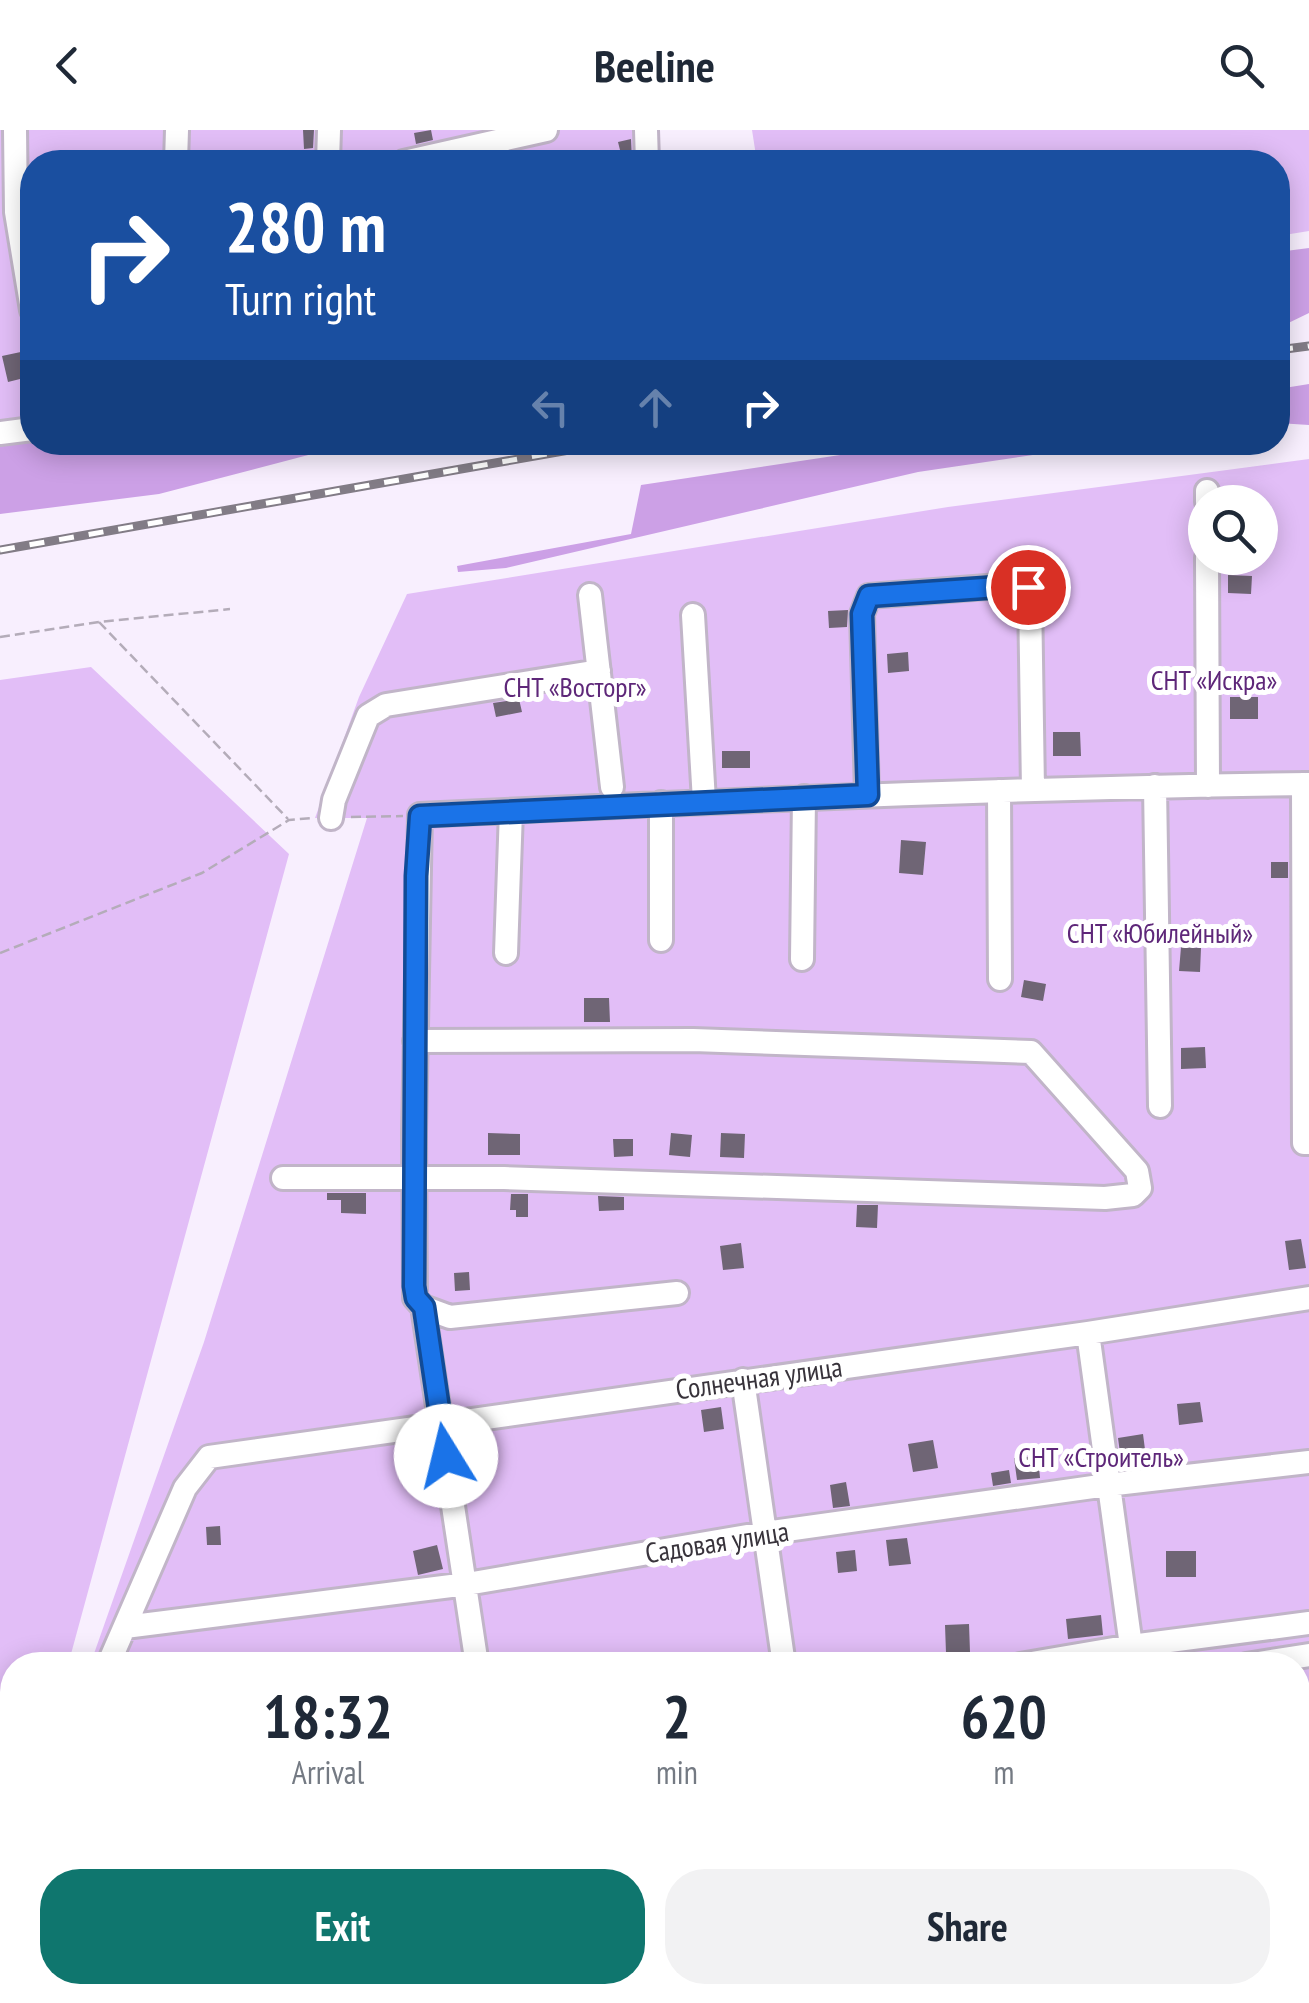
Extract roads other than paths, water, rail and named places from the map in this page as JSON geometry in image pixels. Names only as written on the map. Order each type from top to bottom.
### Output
[{"type":"street","points":[[16,130],[18,244]]},
{"type":"street","points":[[488,146],[546,130]]},
{"type":"street","points":[[1207,575],[1208,786]]},
{"type":"street","points":[[868,795],[862,614],[869,596],[1013,586],[1028,587],[1030,594],[1034,790]]},
{"type":"street","points":[[590,595],[612,787]]},
{"type":"street","points":[[693,615],[704,801]]},
{"type":"street","points":[[331,818],[334,800],[368,716],[386,705],[599,671]]},
{"type":"street","points":[[475,1652],[419,1297],[414,1178],[420,816],[804,797],[1306,784],[1306,1143]]},
{"type":"street","points":[[1156,786],[1160,1106]]},
{"type":"street","points":[[999,791],[1000,979]]},
{"type":"street","points":[[802,959],[804,797]]},
{"type":"street","points":[[661,803],[661,940]]},
{"type":"street","points":[[506,953],[511,811]]},
{"type":"street","points":[[283,1178],[504,1178],[1105,1198],[1133,1195],[1140,1188],[1137,1172],[1031,1052],[693,1040],[415,1041]]},
{"type":"street","points":[[419,1297],[450,1317],[677,1293]]},
{"type":"street","name":"Солнечная улица","points":[[125,1627],[184,1488],[208,1457],[1088,1333],[1309,1298]]},
{"type":"street","points":[[1088,1333],[1124,1652]]},
{"type":"street","points":[[743,1380],[782,1652]]},
{"type":"street","name":"Садовая улица","points":[[125,1627],[467,1584],[765,1533],[1107,1485],[1309,1462]]},
{"type":"street","points":[[1130,1652],[1309,1623]]},
{"type":"street","points":[[114,1652],[125,1627]]},
{"type":"railway","points":[[1290,348],[1309,346]]},
{"type":"railway","points":[[0,550],[541,455]]},
{"type":"park label","name":"СНТ «Искра»","points":[[1214,680]]},
{"type":"park label","name":"СНТ «Восторг»","points":[[575,687]]},
{"type":"park label","name":"СНТ «Юбилейный»","points":[[1160,933]]},
{"type":"park label","name":"СНТ «Строитель»","points":[[1101,1457]]}]
